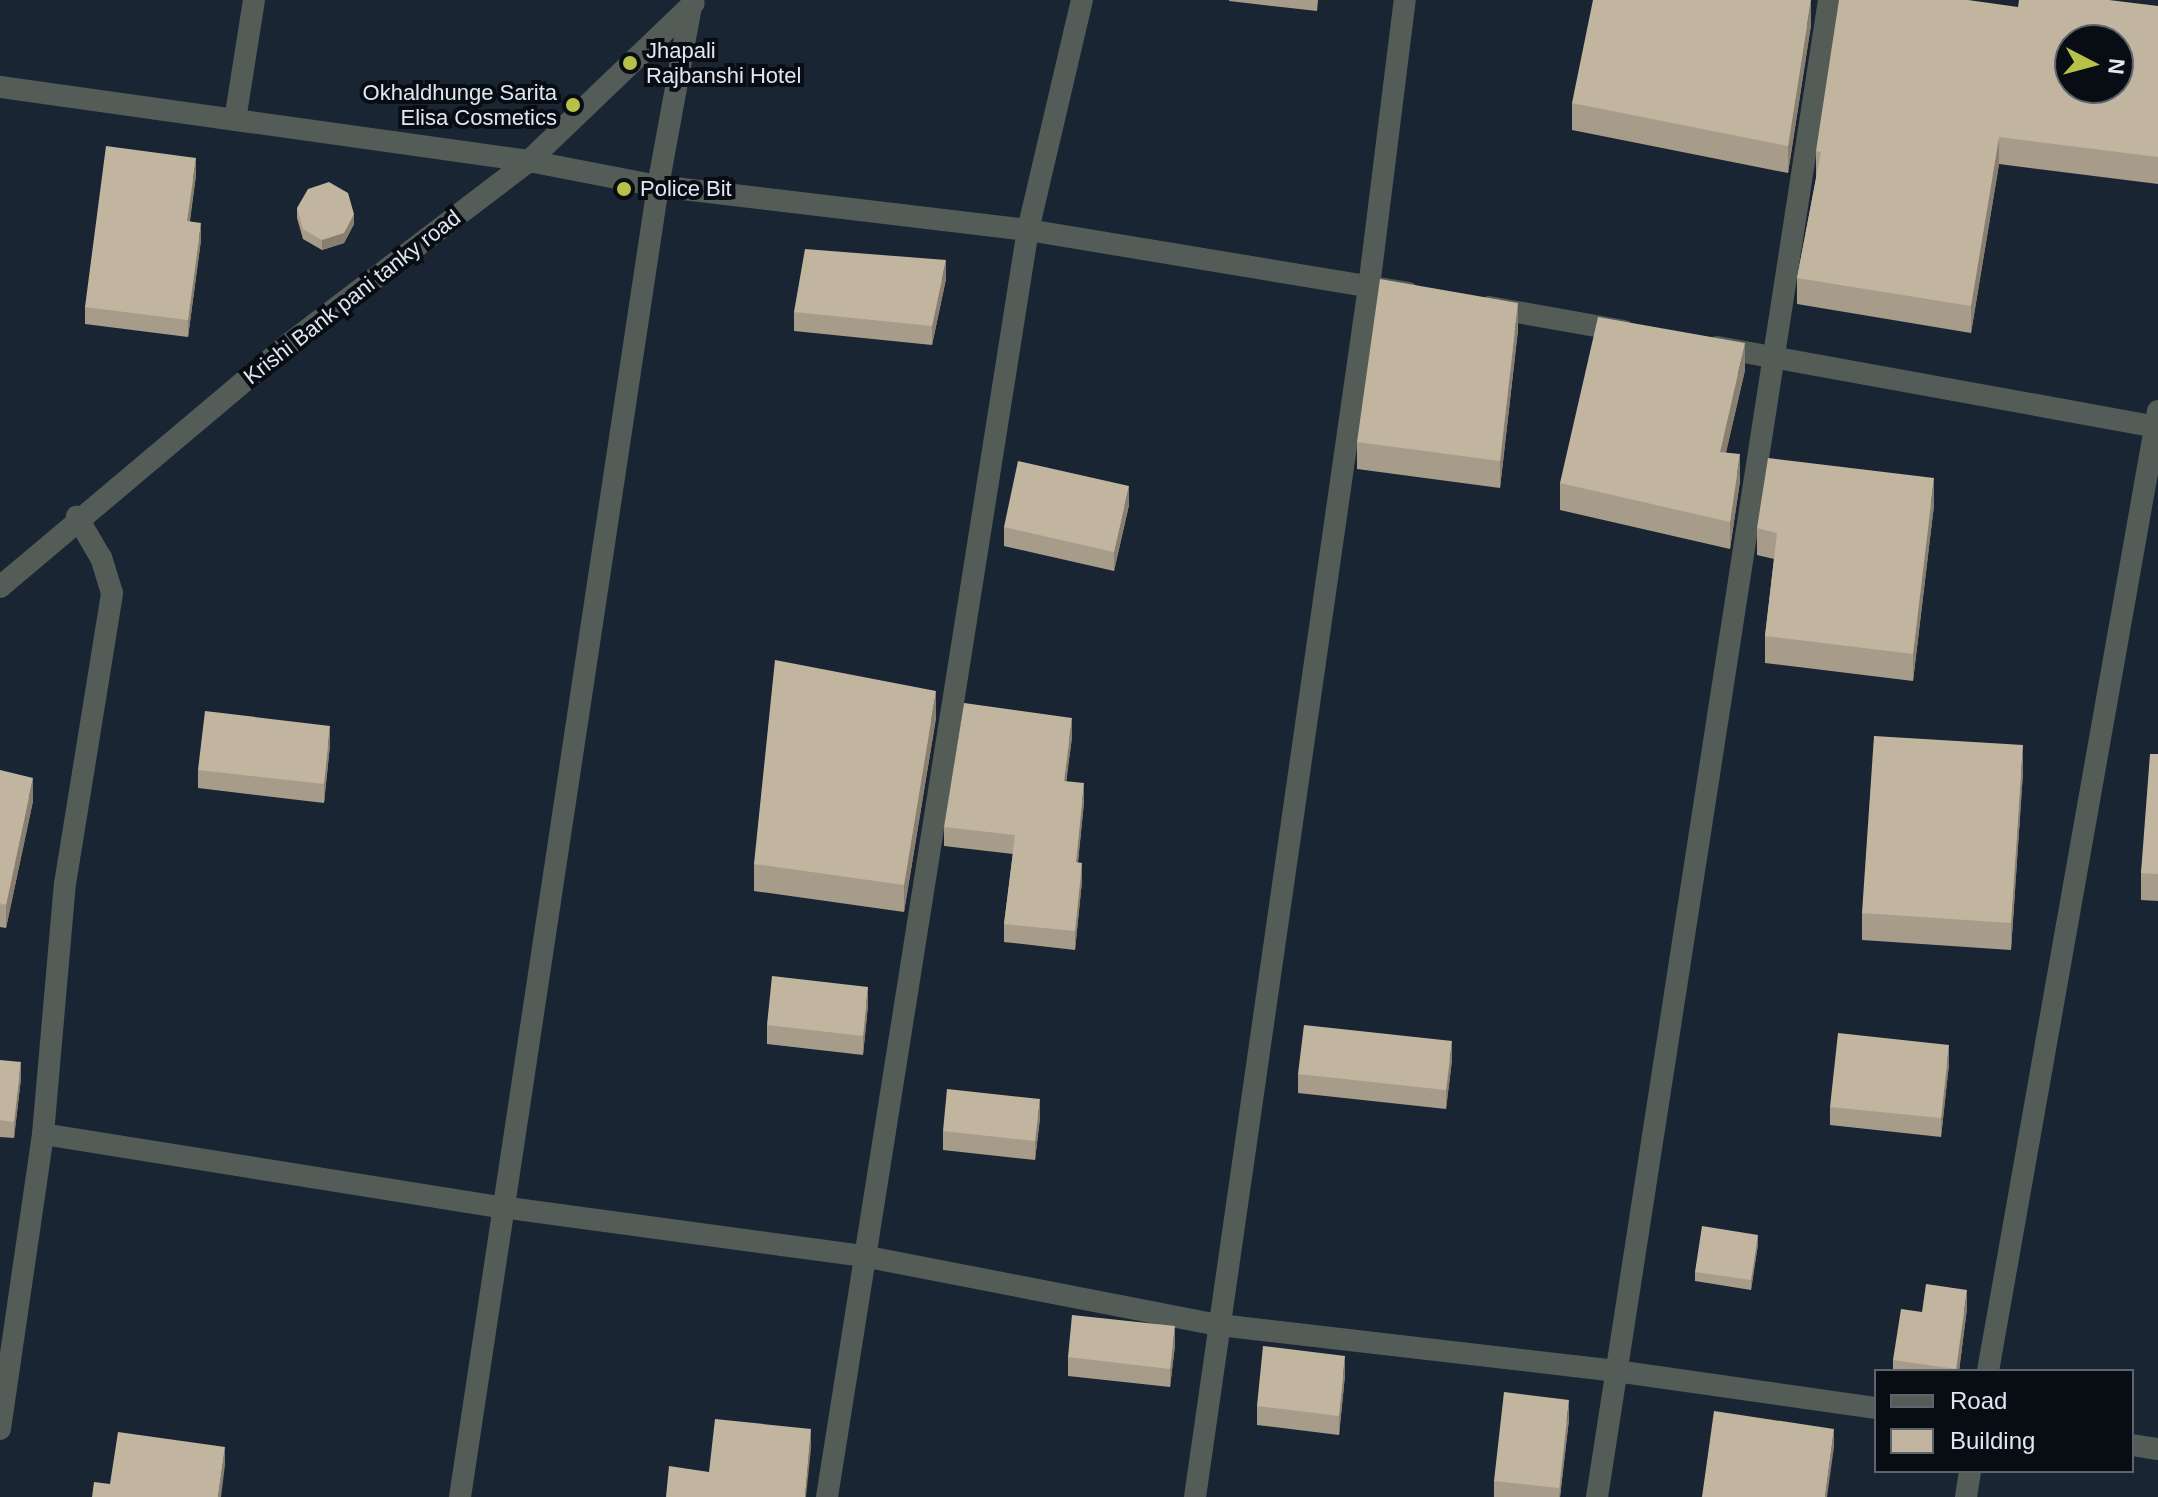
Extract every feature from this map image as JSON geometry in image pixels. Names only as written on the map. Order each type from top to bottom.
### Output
[{"type":"street","points":[[235,120],[254,0]]},
{"type":"street","points":[[827,1497],[1028,230],[1082,0]]},
{"type":"street","points":[[1195,1497],[1369,287],[1405,0]]},
{"type":"street","points":[[1597,1497],[1770,356],[1829,0]]},
{"type":"street","points":[[460,1497],[501,1207],[658,186],[694,2]]},
{"type":"street","name":"Krishi Bank pani tanky road","points":[[0,587],[77,517],[290,343],[529,161],[694,2]]},
{"type":"street","points":[[0,87],[529,161],[658,186],[1028,230],[1431,297]]},
{"type":"street","points":[[1462,303],[1647,335]]},
{"type":"street","points":[[1693,343],[2157,421],[1988,1369]]},
{"type":"street","points":[[0,1429],[43,1134],[65,884],[112,593],[101,558],[77,517]]},
{"type":"street","points":[[43,1134],[501,1207],[863,1256],[1219,1325],[1616,1371],[1874,1408]]},
{"type":"street","points":[[2134,1445],[2158,1449]]},
{"type":"street","points":[[1966,1497],[1970,1473]]},
{"type":"building","points":[[1593,0],[1811,0],[1788,146],[1572,103]]},
{"type":"building","points":[[1839,0],[1968,0],[2018,7],[2019,0],[2109,0],[2158,6],[2158,157],[1999,137],[1971,306],[1797,278],[1821,152],[1816,151]]},
{"type":"building","points":[[106,146],[196,158],[187,221],[201,223],[188,320],[85,307]]},
{"type":"building","points":[[329,182],[348,193],[354,214],[344,233],[322,240],[303,229],[297,208],[308,189]]},
{"type":"building","points":[[805,249],[946,260],[932,326],[794,312]]},
{"type":"building","points":[[1380,279],[1518,303],[1500,461],[1357,442]]},
{"type":"building","points":[[1598,317],[1745,343],[1720,452],[1740,454],[1730,522],[1560,483]]},
{"type":"building","points":[[1768,458],[1934,478],[1913,654],[1765,636],[1777,533],[1757,528]]},
{"type":"building","points":[[1018,461],[1129,486],[1114,552],[1004,527]]},
{"type":"building","points":[[775,660],[936,691],[904,885],[754,864]]},
{"type":"building","points":[[964,703],[1072,718],[1064,781],[1084,783],[1076,862],[1082,863],[1075,931],[1004,924],[1015,835],[944,827]]},
{"type":"building","points":[[205,711],[330,726],[324,784],[198,770]]},
{"type":"building","points":[[1874,736],[2023,745],[2011,923],[1862,913]]},
{"type":"building","points":[[2150,754],[2158,754],[2158,874],[2141,873]]},
{"type":"building","points":[[0,770],[33,778],[6,905],[0,903]]},
{"type":"building","points":[[772,976],[868,987],[863,1036],[767,1025]]},
{"type":"building","points":[[1304,1025],[1452,1041],[1446,1090],[1298,1074]]},
{"type":"building","points":[[1838,1033],[1949,1045],[1941,1118],[1830,1107]]},
{"type":"building","points":[[0,1060],[21,1062],[14,1122],[0,1120]]},
{"type":"building","points":[[947,1089],[1040,1099],[1035,1141],[943,1131]]},
{"type":"building","points":[[1702,1226],[1758,1235],[1751,1280],[1695,1272]]},
{"type":"building","points":[[1926,1284],[1967,1290],[1956,1369],[1893,1360],[1901,1309],[1922,1312]]},
{"type":"building","points":[[1072,1315],[1175,1326],[1170,1369],[1068,1357]]},
{"type":"building","points":[[1263,1346],[1345,1356],[1339,1416],[1257,1406]]},
{"type":"building","points":[[1504,1392],[1569,1400],[1559,1488],[1494,1481]]},
{"type":"building","points":[[1714,1411],[1834,1429],[1825,1497],[1702,1497]]},
{"type":"building","points":[[715,1419],[811,1429],[805,1497],[666,1497],[669,1466],[709,1472]]},
{"type":"building","points":[[118,1432],[225,1447],[218,1497],[92,1497],[94,1482],[110,1484]]},
{"type":"place","name":"Jhapali Rajbanshi Hotel","points":[[630,63]]},
{"type":"place","name":"Okhaldhunge Sarita Elisa Cosmetics","points":[[573,105]]},
{"type":"place","name":"Police Bit","points":[[624,189]]}]
